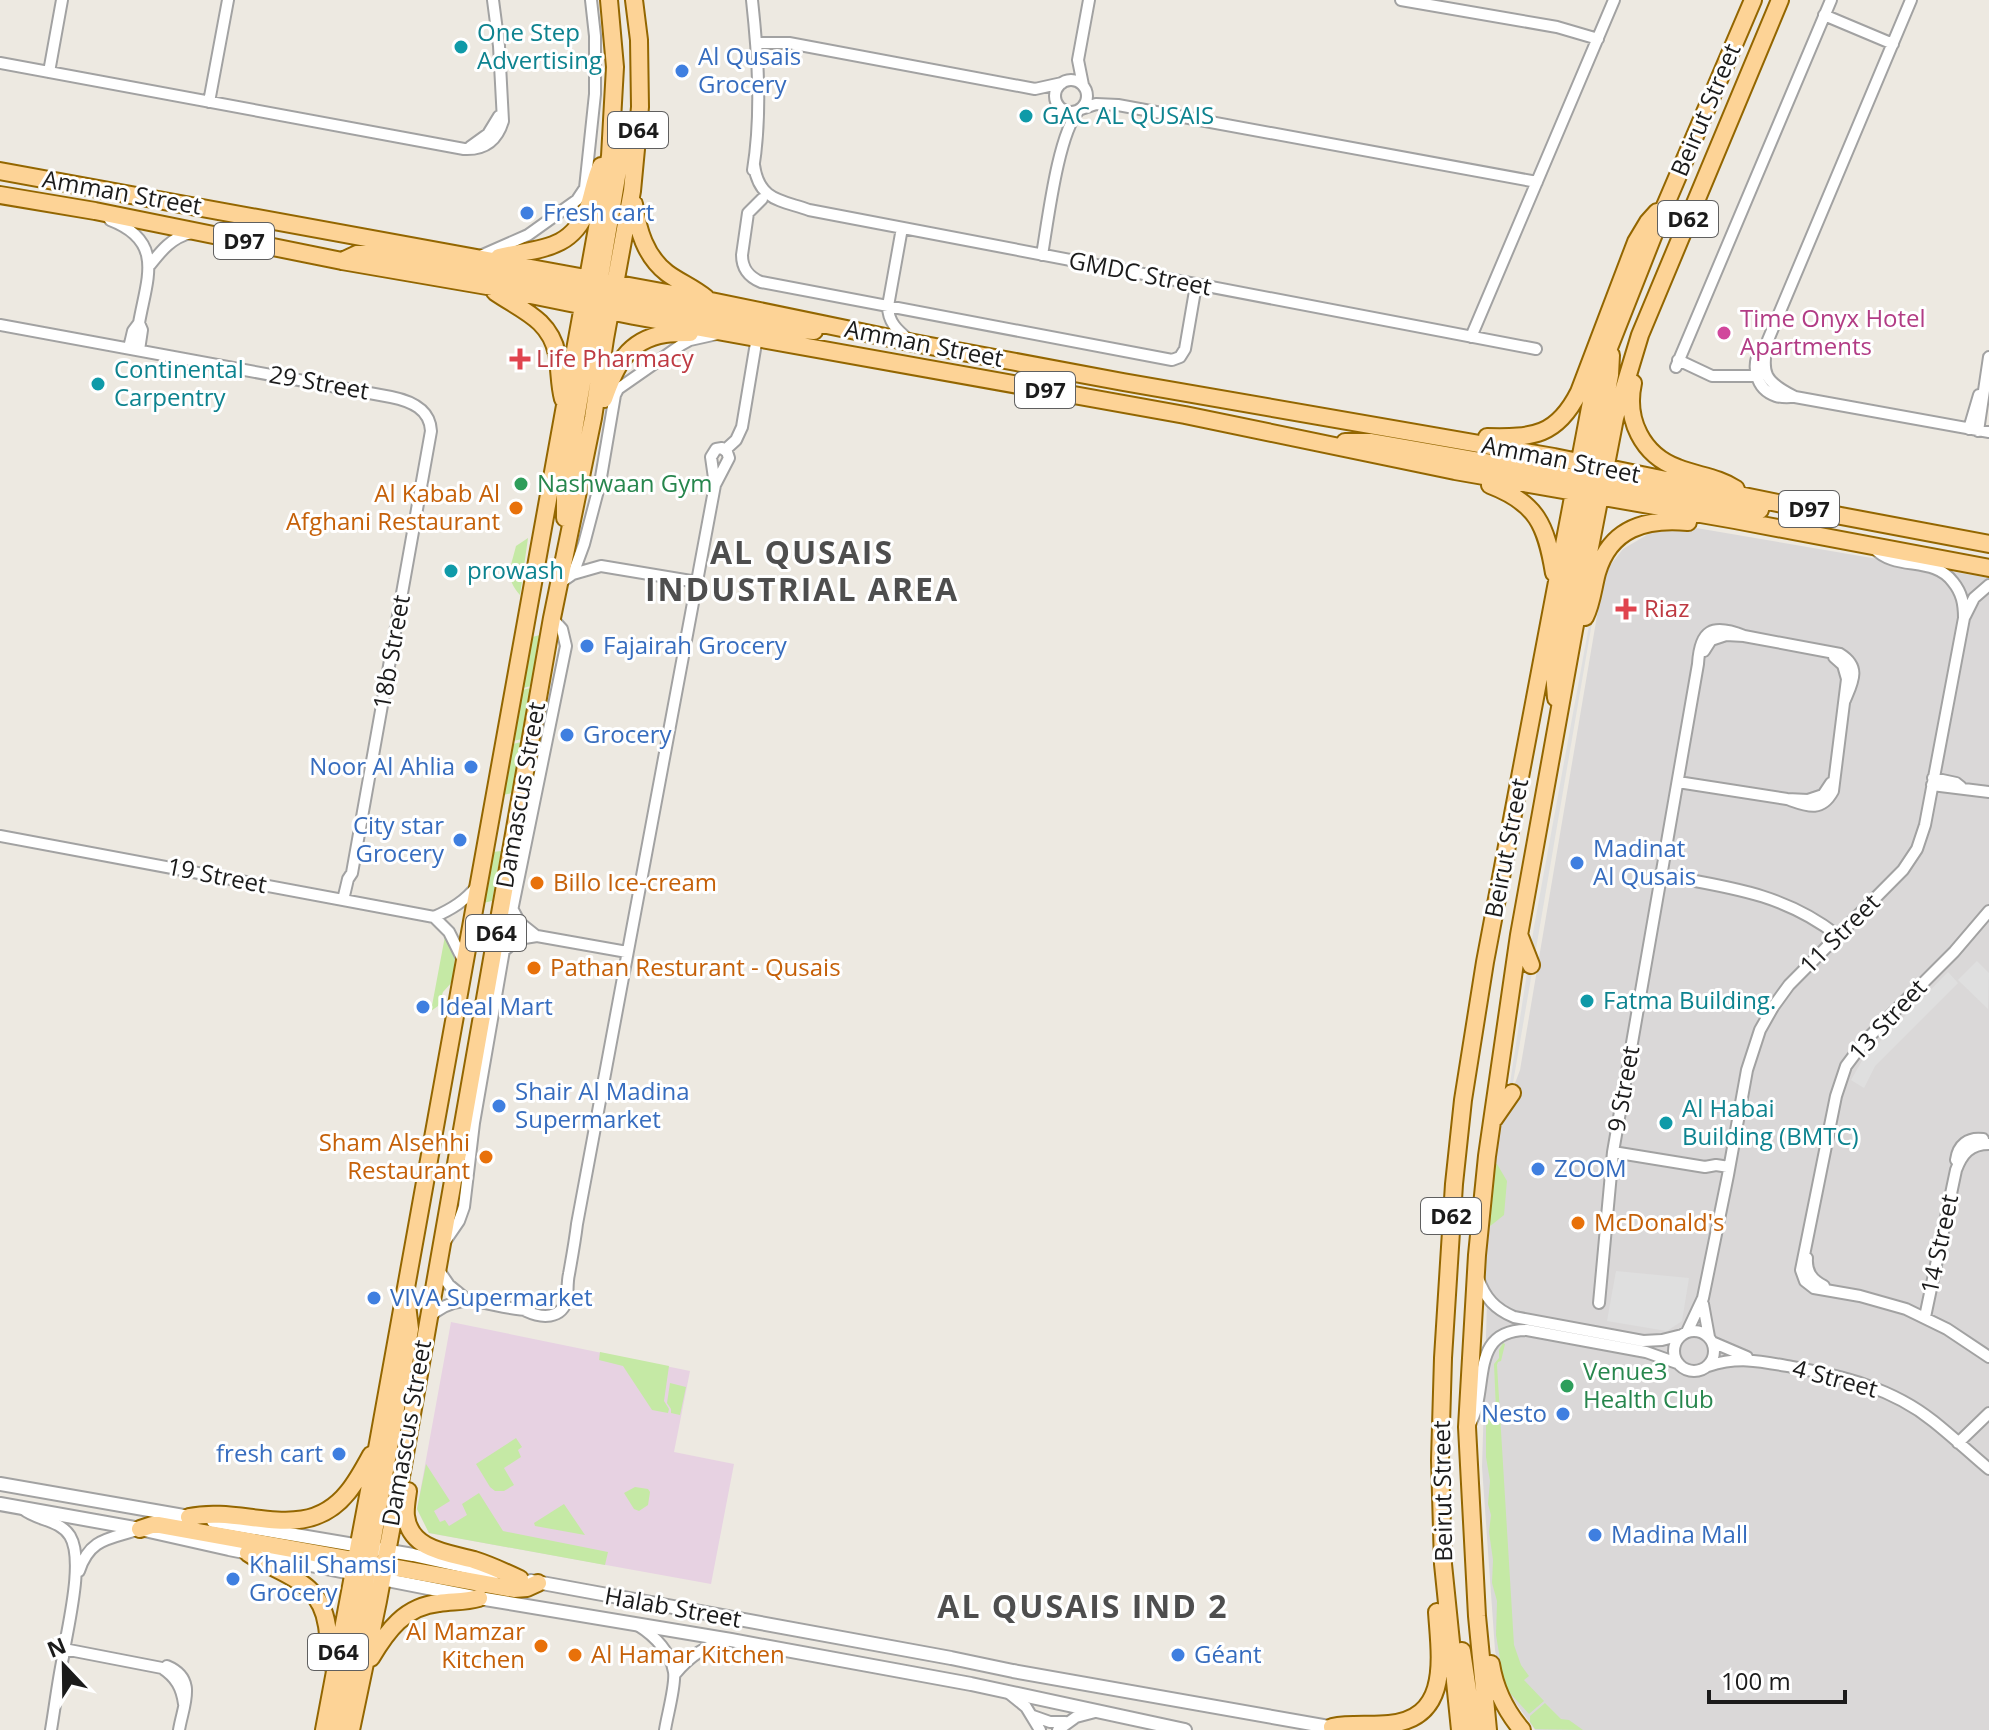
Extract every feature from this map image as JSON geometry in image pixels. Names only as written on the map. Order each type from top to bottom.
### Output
[{"type":"main road","name":"Damascus Street","points":[[351,1730],[363,1669],[378,1443],[478,884],[566,405],[632,191],[640,107],[639,40],[634,0]]},
{"type":"main road","name":"Beirut Street","points":[[1488,1730],[1477,1616],[1467,1427],[1476,1273],[1491,1123],[1519,935],[1574,630],[1589,480],[1610,375],[1610,345],[1665,206],[1753,0]]},
{"type":"main road","name":"Beirut Street","points":[[1460,1730],[1443,1564],[1440,1460],[1443,1358],[1458,1142],[1485,962],[1556,583],[1640,335],[1780,0]]},
{"type":"main road","name":"Damascus Street","points":[[324,1730],[333,1677],[402,1471],[552,618],[566,579],[568,536],[593,418],[614,105],[609,1]]},
{"type":"main road","points":[[568,536],[564,510],[565,484],[622,146],[614,105]]},
{"type":"main road","points":[[484,259],[542,250],[571,235],[586,212],[597,174],[610,156]]},
{"type":"main road","name":"Amman Street","points":[[0,171],[484,259],[706,328],[1185,415],[1455,471],[1589,480],[1744,496],[1989,544]]},
{"type":"main road","points":[[632,191],[639,228],[652,258],[668,274],[711,301]]},
{"type":"main road","name":"Amman Street","points":[[0,195],[487,286],[711,301],[914,343],[1452,440],[1721,518],[1989,568]]},
{"type":"main road","points":[[1452,440],[1466,437],[1525,437],[1552,426],[1566,414],[1579,392],[1639,235],[1665,206]]},
{"type":"main road","points":[[342,261],[371,252],[784,329],[843,329]]},
{"type":"main road","points":[[487,286],[529,312],[547,328],[557,351],[559,383],[566,405]]},
{"type":"main road","points":[[593,418],[618,364],[637,345],[660,335],[706,328]]},
{"type":"main road","points":[[1640,335],[1641,352],[1631,406],[1634,422],[1645,445],[1667,463],[1720,480],[1744,496]]},
{"type":"main road","points":[[1325,445],[1370,442],[1805,518],[1841,516]]},
{"type":"main road","points":[[1455,471],[1506,491],[1530,508],[1547,538],[1556,583]]},
{"type":"main road","points":[[1559,709],[1554,672],[1589,480]]},
{"type":"main road","points":[[1574,630],[1587,612],[1605,554],[1625,533],[1656,521],[1701,522],[1721,518]]},
{"type":"main road","points":[[1519,935],[1531,965]]},
{"type":"main road","points":[[1491,1123],[1512,1093]]},
{"type":"main road","points":[[398,1242],[410,1262]]},
{"type":"main road","points":[[339,1730],[410,1329],[409,1312],[403,1296]]},
{"type":"main road","points":[[189,1517],[219,1513],[294,1521],[319,1515],[331,1509],[350,1490],[378,1443]]},
{"type":"main road","points":[[402,1471],[408,1488],[406,1517],[416,1537],[429,1548],[485,1563],[520,1579]]},
{"type":"main road","points":[[140,1529],[159,1525],[514,1589],[538,1583]]},
{"type":"main road","points":[[248,1553],[301,1581],[317,1598],[327,1624],[333,1677]]},
{"type":"main road","points":[[1340,1729],[1347,1724],[1392,1724],[1407,1720],[1431,1701],[1440,1673],[1436,1593],[1443,1564]]},
{"type":"main road","points":[[1443,1564],[1453,1591],[1474,1730]]},
{"type":"main road","points":[[363,1669],[388,1631],[405,1615],[431,1604],[479,1598]]},
{"type":"main road","points":[[1477,1616],[1499,1694],[1509,1715],[1522,1730]]},
{"type":"street","points":[[49,72],[62,0]]},
{"type":"street","points":[[209,102],[228,0]]},
{"type":"street","points":[[0,63],[464,149],[488,134],[502,110],[500,56],[493,0]]},
{"type":"street","points":[[484,259],[528,235],[577,200],[585,188],[595,78],[591,0]]},
{"type":"street","points":[[752,0],[757,95],[753,183],[762,199],[747,218],[742,261],[751,277],[761,282],[1172,360],[1180,357],[1185,349],[1196,285]]},
{"type":"street","points":[[1062,146],[1071,121],[1087,98],[1078,60],[1089,0]]},
{"type":"street","points":[[1401,0],[1557,27],[1598,39]]},
{"type":"street","points":[[1471,337],[1614,0]]},
{"type":"street","points":[[1756,376],[1712,376],[1677,363],[1831,0]]},
{"type":"street","points":[[1795,397],[1775,386],[1765,373],[1764,357],[1768,340],[1911,0]]},
{"type":"street","points":[[1824,15],[1893,44]]},
{"type":"street","points":[[756,43],[789,43],[1035,89],[1066,111],[1096,104],[1118,105],[1537,182]]},
{"type":"street","points":[[1042,255],[1062,146],[1063,120],[1056,92],[1078,60]]},
{"type":"street","points":[[1035,89],[1076,80],[1097,96],[1118,105]]},
{"type":"street","name":"GMDC Street","points":[[754,165],[761,186],[771,197],[784,204],[809,210],[1536,349]]},
{"type":"street","name":"GMDC Street","points":[[762,199],[778,208],[809,210]]},
{"type":"street","points":[[95,211],[135,233],[146,250],[150,265],[139,323],[142,330],[134,349]]},
{"type":"street","points":[[902,228],[888,306],[891,323],[914,343]]},
{"type":"street","points":[[150,265],[173,240],[197,232]]},
{"type":"street","name":"29 Street","points":[[0,325],[398,398],[426,413],[431,431]]},
{"type":"street","points":[[566,579],[592,555],[600,483],[618,389],[685,342],[726,332]]},
{"type":"street","points":[[428,1319],[445,1305],[466,1299],[526,1311],[543,1311],[558,1304],[567,1287],[715,485],[712,454],[719,448],[725,450],[736,440],[742,427],[757,337]]},
{"type":"street","points":[[1768,340],[1757,355],[1755,369],[1759,382],[1769,392],[1782,397],[1979,431],[1978,397],[1989,357]]},
{"type":"street","name":"18b Street","points":[[346,900],[431,431]]},
{"type":"street","name":"11 Street","points":[[1710,1340],[1703,1298],[1747,1070],[1760,1030],[1780,996],[1895,879],[1922,837],[1964,609],[1959,591],[1949,576],[1934,567],[1891,560],[1873,546]]},
{"type":"street","points":[[566,579],[592,555]]},
{"type":"street","points":[[592,555],[697,582]]},
{"type":"street","name":"11 Street","points":[[1964,618],[1974,598],[1989,585]]},
{"type":"street","points":[[440,1247],[453,1233],[464,1207],[474,1123],[504,950],[566,646],[562,629],[552,618]]},
{"type":"street","name":"9 Street","points":[[1599,1303],[1613,1152],[1700,644],[1708,634],[1725,629],[1744,636],[1840,654],[1852,666],[1853,678],[1845,700],[1833,791],[1821,804],[1809,806],[1787,799],[1678,782]]},
{"type":"street","points":[[1933,782],[1951,789],[1989,792]]},
{"type":"street","name":"19 Street","points":[[0,836],[434,917]]},
{"type":"street","points":[[1662,875],[1760,895],[1788,905],[1814,920],[1834,938]]},
{"type":"street","points":[[464,962],[449,932],[434,917],[464,900],[478,884]]},
{"type":"street","points":[[513,910],[524,928],[537,936]]},
{"type":"street","name":"13 Street","points":[[1989,911],[1954,952],[1864,1042],[1846,1066],[1836,1096],[1807,1244],[1806,1264],[1811,1277],[1818,1283],[1833,1290],[1884,1301],[1925,1317],[1989,1357]]},
{"type":"street","points":[[504,950],[518,939],[537,936],[627,952]]},
{"type":"street","name":"14 Street","points":[[1925,1317],[1958,1151],[1965,1142],[1976,1138],[1989,1143]]},
{"type":"street","points":[[1613,1152],[1705,1167],[1711,1171],[1729,1171]]},
{"type":"street","points":[[437,1267],[449,1285],[466,1299]]},
{"type":"street","points":[[1467,1427],[1479,1401],[1484,1357],[1494,1342],[1509,1332],[1527,1330],[1646,1352],[1677,1363],[1689,1371],[1708,1366],[1714,1352],[1710,1340],[1699,1331],[1643,1341],[1514,1317],[1495,1307],[1488,1299],[1476,1273]]},
{"type":"street","name":"11 Street","points":[[1684,1333],[1703,1298]]},
{"type":"street","points":[[1677,1363],[1674,1345],[1684,1333]]},
{"type":"street","name":"4 Street","points":[[1710,1340],[1752,1359],[1831,1374],[1878,1389],[1920,1412],[1989,1469]]},
{"type":"street","name":"4 Street","points":[[1708,1366],[1752,1359]]},
{"type":"street","points":[[1961,1445],[1973,1436],[1989,1413]]},
{"type":"street","name":"Halab Street","points":[[0,1484],[189,1517],[369,1563],[479,1598],[971,1684],[1185,1730]]},
{"type":"street","name":"Halab Street","points":[[0,1504],[140,1529],[248,1553],[520,1579],[1340,1729]]},
{"type":"street","points":[[21,1508],[34,1517],[57,1524],[69,1536],[76,1555],[75,1580],[51,1730]]},
{"type":"street","points":[[75,1580],[85,1557],[98,1543],[140,1529]]},
{"type":"street","points":[[637,1625],[665,1651],[675,1674]]},
{"type":"street","points":[[665,1730],[675,1674],[683,1663],[705,1648],[731,1640]]},
{"type":"street","points":[[64,1649],[162,1668],[179,1686],[184,1704],[179,1730]]},
{"type":"street","points":[[971,1684],[1012,1686],[1017,1680],[1013,1671]]},
{"type":"street","points":[[1010,1694],[1026,1707],[1040,1730]]},
{"type":"street","points":[[1058,1730],[1068,1722],[1095,1711]]},
{"type":"street","points":[[1033,1716],[1050,1722],[1068,1722]]},
{"type":"shaded area","points":[[1667,523],[1989,578],[1989,1730],[1535,1730],[1501,1682],[1495,1650],[1482,1467],[1487,1303],[1483,1244],[1493,1141],[1520,1070],[1600,598],[1600,578],[1623,549]]},
{"type":"shaded area","points":[[1594,598],[1513,1083],[1510,1083],[1534,927]]},
{"type":"shaded area","points":[[1977,961],[1989,973],[1988,1009],[1958,980]]},
{"type":"shaded area","points":[[1948,972],[1958,983],[1875,1066],[1864,1088],[1851,1080],[1863,1059]]},
{"type":"shaded area","points":[[1616,1271],[1689,1278],[1682,1321],[1667,1331],[1607,1321]]},
{"type":"shaded area","points":[[451,1322],[690,1371],[674,1452],[734,1464],[711,1584],[429,1533],[417,1509]]},
{"type":"green space","points":[[528,538],[520,595],[510,577],[511,566],[516,546]]},
{"type":"green space","points":[[540,635],[531,686],[523,688],[532,637]]},
{"type":"green space","points":[[531,688],[522,739],[513,741],[522,690]]},
{"type":"green space","points":[[521,742],[512,793],[503,795],[513,744]]},
{"type":"green space","points":[[501,851],[492,901],[483,903],[493,852]]},
{"type":"green space","points":[[445,936],[455,956],[453,981],[443,992],[438,1006],[431,1011]]},
{"type":"green space","points":[[1493,1163],[1497,1164],[1507,1181],[1504,1215],[1489,1227]]},
{"type":"green space","points":[[1503,1343],[1501,1361],[1497,1365],[1514,1645],[1521,1665],[1529,1676],[1524,1680],[1544,1701],[1529,1714],[1504,1683],[1496,1635],[1497,1601],[1492,1583],[1486,1412],[1496,1410],[1494,1364]]},
{"type":"green space","points":[[600,1352],[669,1366],[664,1401],[668,1413],[652,1410],[623,1366],[599,1360]]},
{"type":"green space","points":[[670,1383],[686,1387],[680,1415],[671,1413],[667,1403]]},
{"type":"green space","points":[[516,1438],[522,1447],[518,1450],[521,1457],[504,1468],[514,1485],[504,1491],[495,1491],[476,1464]]},
{"type":"green space","points":[[426,1464],[450,1501],[434,1511],[440,1522],[445,1520],[449,1526],[467,1515],[462,1504],[479,1493],[503,1531],[608,1552],[605,1565],[429,1533],[417,1509]]},
{"type":"green space","points":[[635,1487],[650,1492],[648,1505],[639,1511],[634,1509],[624,1493]]},
{"type":"green space","points":[[564,1504],[585,1535],[535,1526],[534,1523]]},
{"type":"green space","points":[[1545,1703],[1561,1719],[1569,1720],[1583,1730],[1535,1729],[1530,1716]]},
{"type":"place","name":"One Step Advertising","points":[[461,47]]},
{"type":"place","name":"Al Qusais Grocery","points":[[682,71]]},
{"type":"place","name":"GAC AL QUSAIS","points":[[1026,116]]},
{"type":"place","name":"Fresh cart","points":[[527,213]]},
{"type":"place","name":"Time Onyx Hotel Apartments","points":[[1724,333]]},
{"type":"place","name":"Life Pharmacy","points":[[520,359]]},
{"type":"place","name":"Continental Carpentry","points":[[98,384]]},
{"type":"place","name":"Nashwaan Gym","points":[[521,484]]},
{"type":"place","name":"Al Kabab Al Afghani Restaurant","points":[[516,508]]},
{"type":"place","name":"prowash","points":[[451,571]]},
{"type":"place","name":"Riaz","points":[[1626,609]]},
{"type":"place","name":"Fajairah Grocery","points":[[587,646]]},
{"type":"place","name":"Grocery","points":[[567,735]]},
{"type":"place","name":"Noor Al Ahlia","points":[[471,767]]},
{"type":"place","name":"City star Grocery","points":[[460,840]]},
{"type":"place","name":"Madinat Al Qusais","points":[[1577,863]]},
{"type":"place","name":"Billo Ice-cream","points":[[537,883]]},
{"type":"place","name":"Pathan Resturant - Qusais","points":[[534,968]]},
{"type":"place","name":"Fatma Building.","points":[[1587,1001]]},
{"type":"place","name":"Ideal Mart","points":[[423,1007]]},
{"type":"place","name":"Shair Al Madina Supermarket","points":[[499,1106]]},
{"type":"place","name":"Al Habai Building (BMTC)","points":[[1666,1123]]},
{"type":"place","name":"Sham Alsehhi Restaurant","points":[[486,1157]]},
{"type":"place","name":"ZOOM","points":[[1538,1169]]},
{"type":"place","name":"McDonald's","points":[[1578,1223]]},
{"type":"place","name":"VIVA Supermarket","points":[[374,1298]]},
{"type":"place","name":"Venue3 Health Club","points":[[1567,1386]]},
{"type":"place","name":"Nesto","points":[[1563,1414]]},
{"type":"place","name":"fresh cart","points":[[339,1454]]},
{"type":"place","name":"Madina Mall","points":[[1595,1535]]},
{"type":"place","name":"Khalil Shamsi Grocery","points":[[233,1579]]},
{"type":"place","name":"Al Mamzar Kitchen","points":[[541,1646]]},
{"type":"place","name":"Al Hamar Kitchen","points":[[575,1655]]},
{"type":"place","name":"Géant","points":[[1178,1655]]},
{"type":"district","name":"AL QUSAIS INDUSTRIAL AREA","points":[[802,572]]},
{"type":"district","name":"AL QUSAIS IND 2","points":[[1083,1607]]}]
